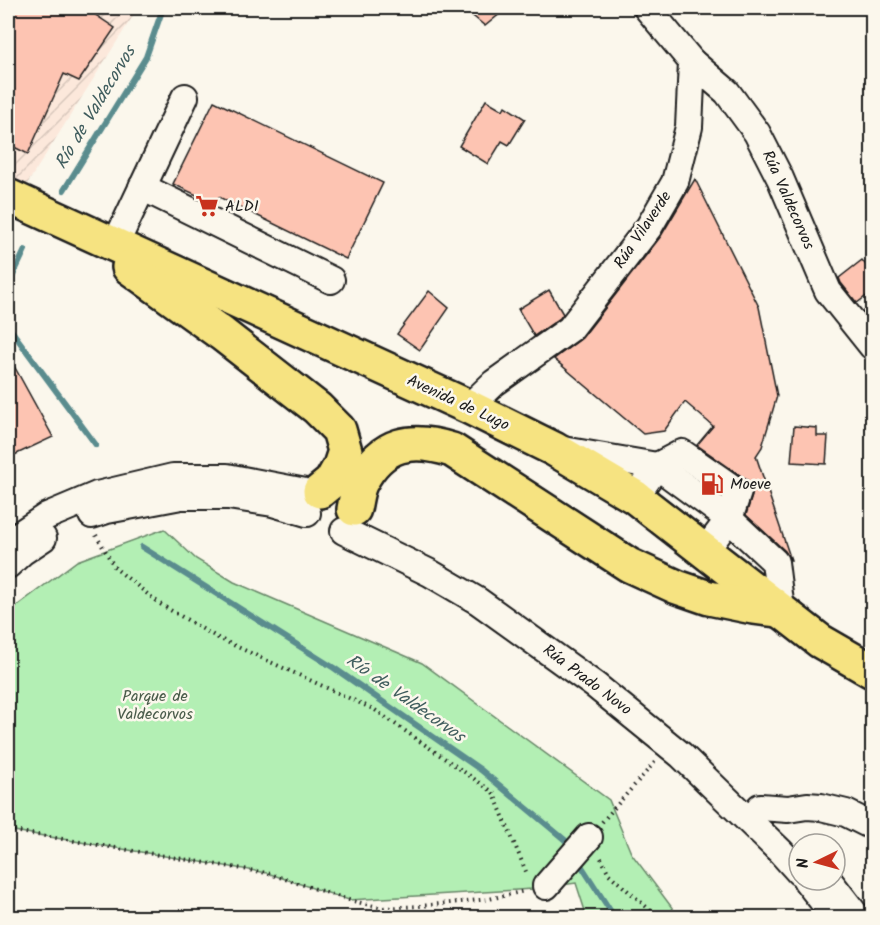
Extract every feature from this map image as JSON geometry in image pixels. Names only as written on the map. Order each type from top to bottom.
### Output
[{"type":"highway","name":"Avenida de Lugo","points":[[8,196],[469,407],[555,449],[635,497],[820,640],[873,671]]},
{"type":"highway","points":[[70,224],[222,334],[317,408],[339,430],[345,451],[340,466],[331,482],[314,499]]},
{"type":"highway","points":[[350,519],[360,483],[375,460],[407,444],[418,442],[435,445],[452,450],[629,565],[677,588],[709,598],[781,610]]},
{"type":"street","points":[[650,9],[692,62]]},
{"type":"street","name":"Rúa Valdecorvos","points":[[692,62],[727,92],[757,133],[780,178],[828,291],[873,346]]},
{"type":"street","name":"Rúa Vilaverde","points":[[469,407],[494,383],[570,329],[649,227],[675,182],[689,127],[692,62]]},
{"type":"street","points":[[115,245],[185,96]]},
{"type":"street","points":[[142,188],[331,280]]},
{"type":"street","points":[[555,449],[657,466],[729,519],[775,562],[781,610]]},
{"type":"street","points":[[635,497],[657,466]]},
{"type":"street","points":[[8,542],[47,516],[97,495],[173,477],[227,477],[314,499]]},
{"type":"street","points":[[8,565],[22,552],[58,528],[107,510],[181,496],[228,496],[273,503],[314,499],[334,489],[342,491],[351,500],[350,519],[334,536],[326,535],[313,528],[309,520],[314,499]]},
{"type":"street","name":"Rúa Prado Novo","points":[[350,519],[478,602],[596,686],[669,746],[787,860]]},
{"type":"street","name":"Rúa Prado Novo","points":[[350,519],[441,561],[490,589],[653,709],[694,744],[787,834]]},
{"type":"street","points":[[705,551],[729,519]]},
{"type":"street","points":[[760,807],[788,809],[807,806],[821,807],[846,813],[873,826]]},
{"type":"street","points":[[539,888],[590,837]]},
{"type":"street","points":[[815,892],[836,918]]},
{"type":"street","points":[[837,892],[858,918]]},
{"type":"path","points":[[8,830],[267,873],[382,908],[489,899],[539,888],[493,792],[375,710],[218,638],[160,604],[115,568],[87,517]]},
{"type":"path","points":[[659,918],[609,874],[590,837],[669,746]]},
{"type":"path","points":[[380,918],[382,908]]},
{"type":"shaded area","points":[[8,8],[138,8],[17,200],[8,196]]},
{"type":"green space","name":"Parque de Valdecorvos","points":[[164,529],[196,559],[234,582],[422,663],[609,800],[631,853],[679,917],[587,917],[576,883],[533,889],[349,900],[267,873],[8,830],[8,616],[14,608],[77,561]]},
{"type":"building","points":[[8,8],[85,8],[115,28],[79,81],[64,74],[28,154],[8,144]]},
{"type":"building","points":[[463,8],[507,8],[485,26]]},
{"type":"building","points":[[486,100],[503,110],[505,106],[525,119],[509,145],[502,141],[488,164],[459,146]]},
{"type":"building","points":[[214,101],[383,183],[346,259],[219,197],[216,204],[173,184]]},
{"type":"building","points":[[695,179],[759,307],[777,396],[762,447],[756,456],[791,560],[785,551],[746,515],[752,496],[752,488],[747,480],[697,445],[713,426],[685,402],[664,431],[643,434],[554,359],[582,338],[661,236]]},
{"type":"building","points":[[862,260],[873,274],[873,291],[857,303],[839,278]]},
{"type":"building","points":[[549,290],[563,314],[534,336],[518,309]]},
{"type":"building","points":[[429,291],[449,308],[420,350],[397,334]]},
{"type":"building","points":[[8,355],[53,437],[8,458]]},
{"type":"building","points":[[794,426],[817,428],[817,436],[828,436],[826,464],[791,462]]},
{"type":"waterway","name":"Río de Valdecorvos","points":[[64,190],[146,57],[163,8]]},
{"type":"waterway","name":"Río de Valdecorvos","points":[[8,286],[25,250]]},
{"type":"waterway","name":"Río de Valdecorvos","points":[[8,326],[96,445]]},
{"type":"waterway","name":"Río de Valdecorvos","points":[[142,547],[334,668],[481,770],[565,840],[570,847]]},
{"type":"waterway","name":"Río de Valdecorvos","points":[[577,859],[615,918]]},
{"type":"place","name":"ALDI","points":[[207,206]]},
{"type":"place","name":"Moeve","points":[[712,484]]}]
